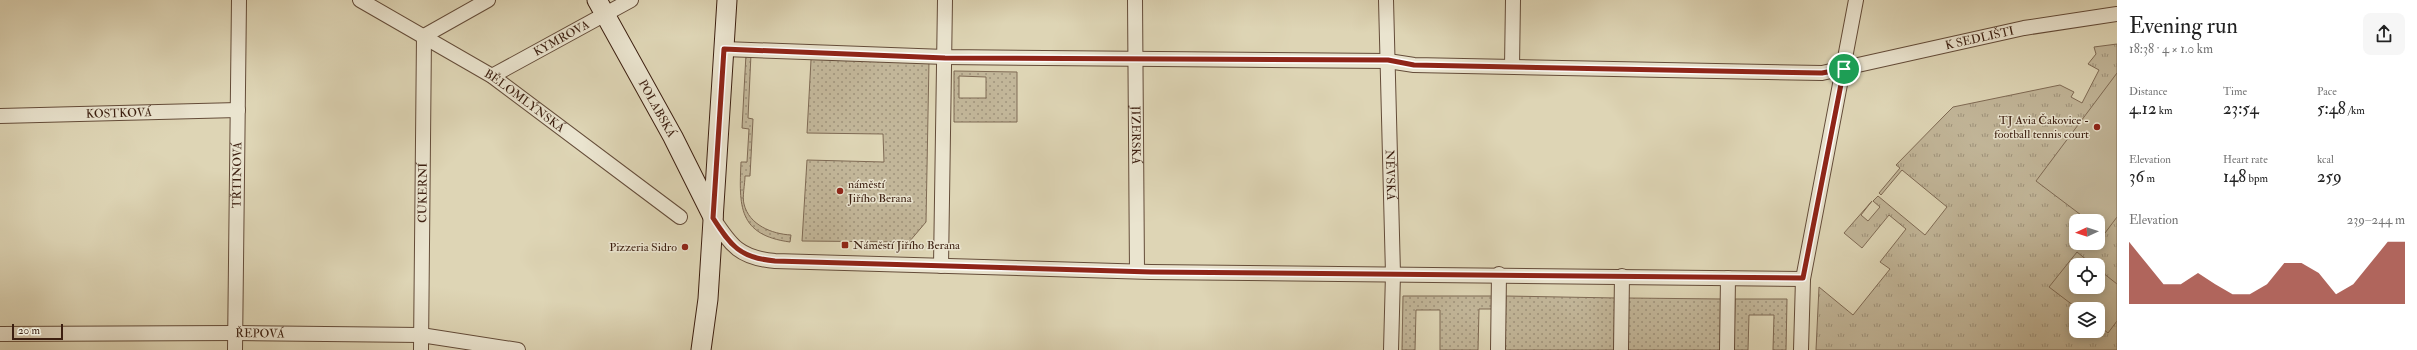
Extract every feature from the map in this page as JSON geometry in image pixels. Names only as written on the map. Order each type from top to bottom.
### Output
[{"type":"street","name":"TŘTINOVÁ","points":[[235,350],[239,0]]},
{"type":"street","name":"BĚLOMLÝNSKÁ","points":[[360,0],[492,76],[680,217]]},
{"type":"street","points":[[424,36],[488,0]]},
{"type":"street","name":"KYMROVA","points":[[492,76],[601,7],[630,0]]},
{"type":"street","points":[[701,350],[708,300],[727,0]]},
{"type":"street","points":[[941,266],[945,0]]},
{"type":"street","name":"JIZERSKÁ","points":[[1135,0],[1137,271]]},
{"type":"street","name":"NĚVSKÁ","points":[[1386,0],[1392,274],[1391,350]]},
{"type":"street","points":[[1512,0],[1512,66]]},
{"type":"street","points":[[1801,350],[1803,278],[1856,0]]},
{"type":"street","name":"POLABSKÁ","points":[[601,7],[673,137],[713,218]]},
{"type":"street","name":"K SEDLIŠTI","points":[[945,58],[1388,60],[1414,65],[1822,73],[2024,28],[2117,14]]},
{"type":"street","name":"CUKERNÍ","points":[[421,350],[424,36]]},
{"type":"street","points":[[724,49],[945,58]]},
{"type":"street","name":"KOSTKOVÁ","points":[[0,116],[238,110]]},
{"type":"street","points":[[713,218],[735,248],[746,256],[759,260],[1137,271],[1803,278]]},
{"type":"street","points":[[1498,350],[1499,274]]},
{"type":"street","points":[[1621,350],[1622,276]]},
{"type":"street","points":[[1727,350],[1728,278]]},
{"type":"street","name":"ŘEPOVÁ","points":[[0,334],[235,333],[421,335],[518,350]]},
{"type":"green space","points":[[2117,44],[2117,350],[1816,350],[1819,287],[1853,315],[1890,269],[1880,262],[1906,229],[1889,215],[1862,248],[1844,233],[1872,201],[1861,215],[1868,221],[1880,207],[1873,201],[1878,196],[1925,235],[1947,207],[1902,170],[1881,195],[1879,193],[1900,168],[1896,165],[1953,107],[2060,85],[2074,92],[2071,97],[2082,103],[2099,70],[2088,64],[2096,54],[2094,47]]},
{"type":"green space","points":[[746,54],[751,54],[748,118],[753,119],[750,176],[745,176],[743,201],[751,218],[756,223],[776,233],[791,235],[790,242],[760,233],[751,225],[745,216],[742,205],[740,192],[741,162],[747,162],[749,129],[742,128]]},
{"type":"green space","points":[[816,56],[929,61],[926,222],[909,242],[802,241],[807,160],[884,162],[883,134],[807,133],[811,60]]},
{"type":"green space","points":[[954,71],[1017,72],[1017,122],[954,122]],"holes":[[[959,76],[986,77],[986,98],[959,98]]]},
{"type":"green space","name":"TJ Avia Čakovice - football tennis court","points":[[2117,73],[2117,217],[2105,233],[2105,214],[2080,214],[2036,181]]},
{"type":"green space","points":[[2077,252],[2084,258],[2072,258]]},
{"type":"green space","points":[[2069,262],[2069,294],[2105,294],[2105,275],[2117,284],[2117,321],[2108,333],[2105,331],[2105,302],[2069,302],[2049,287]]},
{"type":"green space","points":[[1403,296],[1493,296],[1493,309],[1479,309],[1478,350],[1440,350],[1440,310],[1416,310],[1415,350],[1402,350]]},
{"type":"green space","points":[[1506,296],[1616,298],[1615,350],[1505,350]]},
{"type":"green space","points":[[1628,298],[1722,299],[1722,350],[1627,350]]},
{"type":"green space","points":[[1735,299],[1787,299],[1786,350],[1773,350],[1774,315],[1749,315],[1748,350],[1734,350]]},
{"type":"place","name":"TJ Avia Čakovice - football tennis court","points":[[2097,127]]},
{"type":"place","name":"náměstí Jiřího Berana","points":[[840,191]]},
{"type":"place","name":"Náměstí Jiřího Berana","points":[[845,245]]},
{"type":"place","name":"Pizzeria Sidro","points":[[685,247]]},
{"type":"route","points":[[724,49],[945,58],[1388,60],[1414,65],[1822,73],[1844,69],[1803,278],[1499,274],[1151,272],[775,261],[759,260],[746,256],[735,248],[725,237],[713,218],[724,49]]}]
